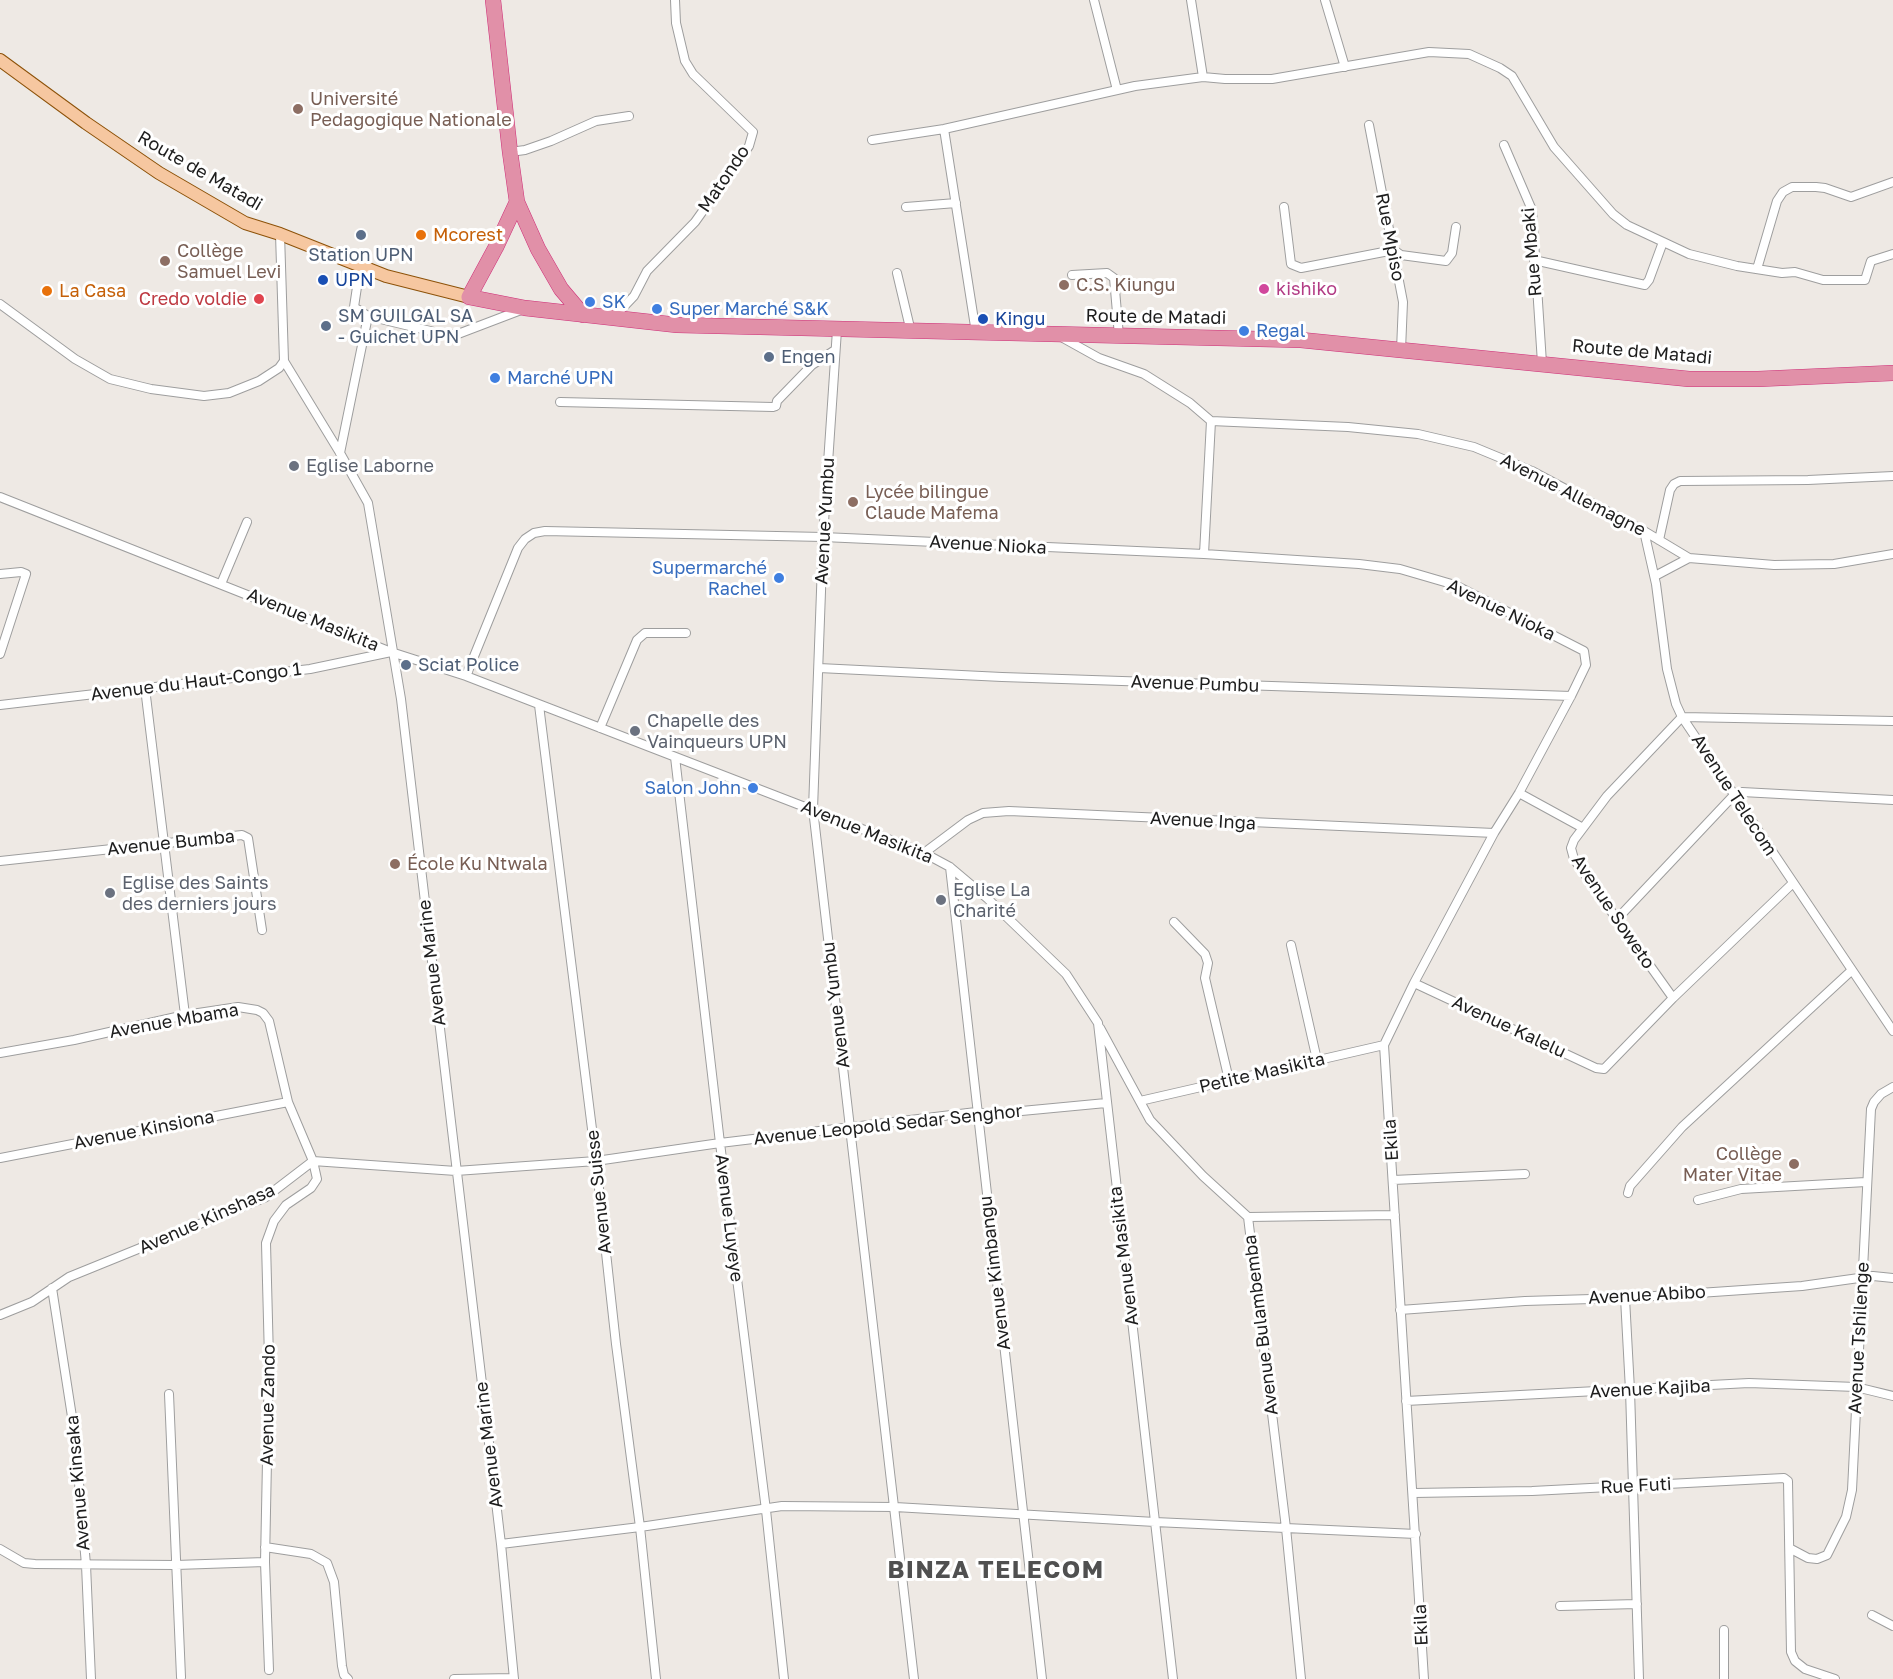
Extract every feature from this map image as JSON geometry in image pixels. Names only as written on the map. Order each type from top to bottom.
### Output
[{"type":"highway","points":[[493,0],[517,202],[525,222],[561,289],[583,315]]},
{"type":"highway","points":[[469,297],[517,202]]},
{"type":"highway","name":"Route de Matadi","points":[[469,297],[525,308],[677,325],[1301,340],[1689,378],[1758,379],[1893,373]]},
{"type":"main road","name":"Route de Matadi","points":[[0,60],[159,173],[245,223],[280,234],[360,267],[418,286],[469,297]]},
{"type":"street","name":"Matondo","points":[[612,319],[634,296],[647,271],[694,222],[749,146],[753,132],[693,74],[685,61],[676,23],[675,0]]},
{"type":"street","points":[[1094,0],[1117,90]]},
{"type":"street","points":[[1191,0],[1203,77]]},
{"type":"street","points":[[1325,0],[1345,67]]},
{"type":"street","points":[[872,140],[944,129],[1117,90],[1203,77],[1225,80],[1272,79],[1429,52],[1469,54],[1512,76],[1554,147],[1613,214],[1627,225],[1663,242],[1689,254],[1737,266],[1782,273],[1795,272],[1823,280],[1865,280],[1874,258],[1893,254]]},
{"type":"street","points":[[510,152],[525,150],[551,141],[596,121],[629,116]]},
{"type":"street","name":"Rue Mpiso","points":[[1369,125],[1403,302],[1401,350]]},
{"type":"street","points":[[944,129],[976,333]]},
{"type":"street","name":"Rue Mbaki","points":[[1504,145],[1532,210],[1542,363]]},
{"type":"street","points":[[1757,269],[1777,201],[1783,192],[1791,188],[1825,188],[1851,197],[1893,182]]},
{"type":"street","points":[[906,207],[956,203]]},
{"type":"street","points":[[1284,207],[1291,264],[1297,267],[1394,250],[1401,255],[1446,261],[1452,253],[1456,227]]},
{"type":"street","name":"Avenue Marine","points":[[280,234],[284,361],[368,503],[401,699],[501,1544],[514,1678]]},
{"type":"street","points":[[1534,260],[1645,285],[1663,242]]},
{"type":"street","points":[[360,267],[354,307],[368,316],[447,335],[458,334],[525,308]]},
{"type":"street","points":[[897,273],[911,332]]},
{"type":"street","points":[[1072,275],[1107,273],[1112,275],[1119,336]]},
{"type":"street","points":[[0,303],[92,369],[110,379],[151,389],[204,396],[229,393],[259,381],[279,368],[284,361]]},
{"type":"street","points":[[340,453],[368,316]]},
{"type":"street","name":"Avenue Yumbu","points":[[837,330],[823,537],[813,809],[914,1679]]},
{"type":"street","points":[[1058,334],[1099,358],[1144,374],[1190,403],[1211,421],[1204,554]]},
{"type":"street","points":[[560,402],[773,407],[812,365],[835,350]]},
{"type":"street","name":"Avenue Allemagne","points":[[1211,421],[1348,427],[1418,434],[1474,447],[1532,471],[1644,531],[1689,558],[1774,564],[1834,564],[1893,554]]},
{"type":"street","points":[[1659,540],[1670,490],[1680,481],[1808,480],[1893,476]]},
{"type":"street","name":"Avenue Masikita","points":[[0,496],[392,652],[466,676],[924,853],[950,867],[988,899],[1066,974],[1098,1023],[1173,1679]]},
{"type":"street","points":[[221,584],[247,522]]},
{"type":"street","name":"Avenue Nioka","points":[[466,676],[518,548],[534,533],[545,531],[823,537],[1204,554],[1359,564],[1400,569],[1455,585],[1584,651],[1586,665],[1571,696]]},
{"type":"street","name":"Avenue Telecom","points":[[1644,531],[1655,576],[1667,669],[1676,704],[1682,717],[1893,1031]]},
{"type":"street","points":[[1655,576],[1689,558]]},
{"type":"street","points":[[0,574],[21,572],[26,574],[0,654]]},
{"type":"street","points":[[600,728],[637,640],[645,633],[686,633]]},
{"type":"street","name":"Avenue du Haut-Congo 1","points":[[0,705],[310,669],[392,652]]},
{"type":"street","name":"Avenue Pumbu","points":[[819,668],[1025,678],[1571,696]]},
{"type":"street","points":[[145,688],[185,1015]]},
{"type":"street","points":[[1384,1045],[1414,983],[1494,833],[1519,793],[1571,696]]},
{"type":"street","name":"Avenue Suisse","points":[[539,705],[640,1527],[656,1679]]},
{"type":"street","points":[[1682,717],[1893,721]]},
{"type":"street","name":"Avenue Soweto","points":[[1673,998],[1574,860],[1571,848],[1607,796],[1682,717]]},
{"type":"street","name":"Avenue Luyeye","points":[[675,757],[766,1510],[784,1679]]},
{"type":"street","points":[[1617,919],[1734,795],[1742,792],[1893,800]]},
{"type":"street","points":[[1519,793],[1583,828]]},
{"type":"street","name":"Avenue Inga","points":[[924,853],[968,820],[983,813],[1009,811],[1494,833]]},
{"type":"street","name":"Avenue Bumba","points":[[0,861],[163,845],[237,834],[246,836],[262,930]]},
{"type":"street","name":"Avenue Kimbangu","points":[[950,867],[1041,1679]]},
{"type":"street","points":[[1673,998],[1793,884]]},
{"type":"street","points":[[1174,922],[1205,954],[1208,963],[1205,978],[1228,1080]]},
{"type":"street","points":[[1291,945],[1317,1060]]},
{"type":"street","points":[[1628,1193],[1630,1186],[1682,1127],[1851,971]]},
{"type":"street","name":"Avenue Kalelu","points":[[1414,983],[1596,1068],[1604,1069],[1673,998]]},
{"type":"street","name":"Avenue Mbama","points":[[0,1053],[74,1040],[185,1015],[238,1007],[249,1008],[263,1013],[269,1021],[288,1102],[313,1161]]},
{"type":"street","name":"Avenue Bulambemba","points":[[1098,1023],[1150,1120],[1173,1147],[1248,1217],[1286,1528],[1301,1679]]},
{"type":"street","name":"Petite Masikita","points":[[1140,1101],[1384,1045]]},
{"type":"street","name":"Ekila","points":[[1384,1045],[1424,1679]]},
{"type":"street","name":"Avenue Tshilenge","points":[[1791,1549],[1808,1558],[1817,1559],[1827,1555],[1846,1517],[1852,1490],[1871,1109],[1881,1094],[1893,1088]]},
{"type":"street","name":"Avenue Kinsiona","points":[[0,1158],[288,1102]]},
{"type":"street","name":"Avenue Leopold Sedar Senghor","points":[[456,1171],[596,1161],[720,1143],[976,1112],[990,1113],[1106,1103]]},
{"type":"street","points":[[313,1161],[456,1171]]},
{"type":"street","name":"Avenue Kinshasa","points":[[0,1315],[32,1302],[69,1277],[266,1197],[313,1161]]},
{"type":"street","name":"Avenue Zando","points":[[268,1670],[265,1562],[269,1359],[266,1243],[274,1221],[286,1205],[315,1184],[317,1172],[313,1161]]},
{"type":"street","points":[[1394,1180],[1525,1174]]},
{"type":"street","points":[[1698,1200],[1741,1189],[1866,1182]]},
{"type":"street","points":[[1248,1217],[1395,1215]]},
{"type":"street","name":"Avenue Abibo","points":[[1400,1310],[1802,1286],[1873,1276],[1893,1278]]},
{"type":"street","name":"Avenue Kinsaka","points":[[52,1288],[75,1436],[86,1565],[91,1679]]},
{"type":"street","points":[[1625,1298],[1639,1679]]},
{"type":"street","name":"Avenue Kajiba","points":[[1406,1401],[1749,1383],[1856,1387],[1893,1396]]},
{"type":"street","points":[[169,1394],[181,1677]]},
{"type":"street","name":"Rue Futi","points":[[1414,1493],[1633,1486],[1784,1478],[1788,1481],[1791,1549]]},
{"type":"street","points":[[501,1544],[766,1510],[782,1506],[895,1507],[1416,1534]]},
{"type":"street","points":[[265,1547],[311,1554],[327,1563],[334,1582],[342,1666],[344,1675],[348,1679]]},
{"type":"street","points":[[0,1549],[24,1563],[176,1565],[265,1562]]},
{"type":"street","points":[[1791,1549],[1791,1652],[1795,1661],[1805,1670],[1835,1679]]},
{"type":"street","points":[[1560,1606],[1637,1604]]},
{"type":"street","points":[[1872,1615],[1893,1626]]},
{"type":"street","points":[[1724,1630],[1724,1679]]},
{"type":"street","points":[[453,1679],[514,1678]]},
{"type":"place","name":"Université Pedagogique Nationale","points":[[298,109]]},
{"type":"place","name":"Station UPN","points":[[361,235]]},
{"type":"place","name":"Mcorest","points":[[421,235]]},
{"type":"place","name":"Collège Samuel Levi","points":[[165,261]]},
{"type":"place","name":"UPN","points":[[323,280]]},
{"type":"place","name":"C.S. Kiungu","points":[[1064,285]]},
{"type":"place","name":"kishiko","points":[[1264,289]]},
{"type":"place","name":"La Casa","points":[[47,291]]},
{"type":"place","name":"Credo voldie","points":[[259,299]]},
{"type":"place","name":"SK","points":[[590,302]]},
{"type":"place","name":"Super Marché S&K","points":[[657,309]]},
{"type":"place","name":"Kingu","points":[[983,319]]},
{"type":"place","name":"SM GUILGAL SA - Guichet UPN","points":[[326,326]]},
{"type":"place","name":"Regal","points":[[1244,331]]},
{"type":"place","name":"Engen","points":[[769,357]]},
{"type":"place","name":"Marché UPN","points":[[495,378]]},
{"type":"place","name":"Eglise Laborne","points":[[294,466]]},
{"type":"place","name":"Lycée bilingue Claude Mafema","points":[[853,502]]},
{"type":"place","name":"Supermarché Rachel","points":[[779,578]]},
{"type":"place","name":"Sciat Police","points":[[406,665]]},
{"type":"place","name":"Chapelle des Vainqueurs UPN","points":[[635,731]]},
{"type":"place","name":"Salon John","points":[[753,788]]},
{"type":"place","name":"École Ku Ntwala","points":[[395,864]]},
{"type":"place","name":"Eglise des Saints des derniers jours","points":[[110,893]]},
{"type":"place","name":"Eglise La Charité","points":[[941,900]]},
{"type":"place","name":"Collège Mater Vitae","points":[[1794,1164]]},
{"type":"district","name":"BINZA TELECOM","points":[[996,1570]]}]
